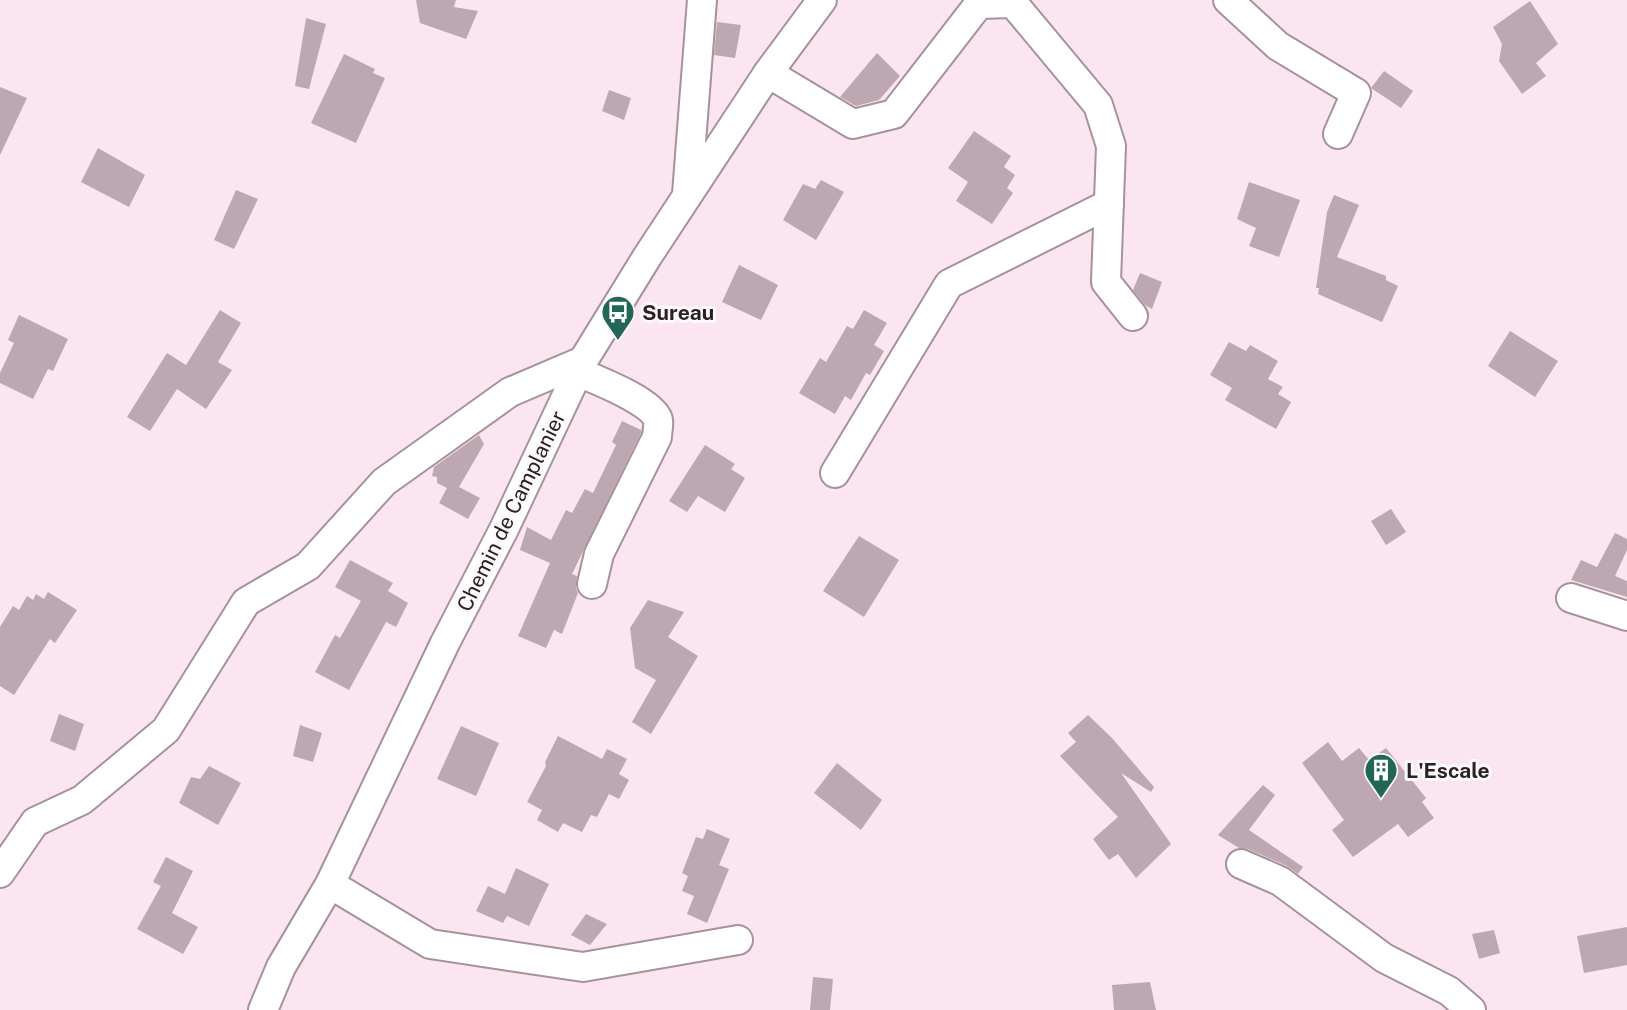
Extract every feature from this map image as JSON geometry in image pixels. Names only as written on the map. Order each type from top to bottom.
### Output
[{"type":"street","name":"Chemin de Camplanier","points":[[260,1004],[330,884],[580,366],[686,197],[702,0]]},
{"type":"street","points":[[686,197],[768,73],[822,0]]},
{"type":"street","points":[[1228,0],[1278,46],[1356,93],[1338,134]]},
{"type":"street","points":[[768,73],[853,124],[894,114],[979,4],[1013,4],[1098,106],[1111,146],[1106,282],[1133,316]]},
{"type":"street","points":[[835,473],[948,284],[1109,204]]},
{"type":"street","points":[[0,873],[35,822],[82,800],[166,730],[246,602],[308,566],[384,482],[510,392],[580,366],[650,408],[658,419],[657,437],[599,554],[592,584]]},
{"type":"street","points":[[1571,598],[1627,616]]},
{"type":"street","points":[[1241,864],[1280,880],[1384,958],[1450,992],[1471,1010]]},
{"type":"street","points":[[330,884],[430,944],[583,967],[738,940]]},
{"type":"building","points":[[416,0],[456,0],[454,7],[478,11],[466,39],[420,23]]},
{"type":"building","points":[[1530,1],[1558,44],[1536,63],[1546,76],[1522,94],[1499,61],[1502,44],[1493,27]]},
{"type":"building","points":[[306,18],[326,24],[309,89],[295,86]]},
{"type":"building","points":[[717,22],[741,25],[735,58],[714,55]]},
{"type":"building","points":[[877,53],[900,76],[879,100],[856,106],[840,97]]},
{"type":"building","points":[[344,54],[375,69],[373,73],[385,78],[356,143],[311,123]]},
{"type":"building","points":[[1384,71],[1413,91],[1401,108],[1371,88]]},
{"type":"building","points":[[0,87],[27,98],[0,155]]},
{"type":"building","points":[[609,90],[631,98],[624,120],[602,111]]},
{"type":"building","points":[[974,131],[1011,156],[1004,167],[1015,175],[1007,188],[1013,193],[992,224],[956,201],[968,182],[948,168]]},
{"type":"building","points":[[98,148],[145,175],[129,207],[81,182]]},
{"type":"building","points":[[821,180],[844,192],[816,240],[783,220],[803,184],[815,189]]},
{"type":"building","points":[[1249,182],[1300,200],[1279,257],[1249,246],[1256,228],[1237,219]]},
{"type":"building","points":[[236,190],[258,199],[234,249],[214,240]]},
{"type":"building","points":[[1334,195],[1359,205],[1337,257],[1386,276],[1386,280],[1398,286],[1382,322],[1318,294],[1319,288],[1316,288],[1327,212]]},
{"type":"building","points":[[739,265],[778,285],[761,320],[722,302]]},
{"type":"building","points":[[1140,273],[1162,282],[1152,309],[1145,305],[1133,290]]},
{"type":"building","points":[[220,310],[241,323],[218,362],[232,370],[206,409],[177,389],[150,431],[127,417],[167,353],[186,365]]},
{"type":"building","points":[[864,310],[887,323],[874,345],[884,351],[870,375],[866,373],[851,400],[845,396],[835,414],[799,393],[820,358],[826,362],[847,326],[853,329]]},
{"type":"building","points":[[19,315],[68,339],[53,371],[48,369],[33,399],[0,383],[0,373],[14,343],[8,340]]},
{"type":"building","points":[[1510,331],[1558,361],[1535,397],[1488,366]]},
{"type":"building","points":[[1229,342],[1246,351],[1250,345],[1278,361],[1268,379],[1283,387],[1278,394],[1291,402],[1276,429],[1225,400],[1232,388],[1210,375]]},
{"type":"building","points":[[622,421],[641,430],[641,433],[572,574],[577,576],[578,593],[562,634],[554,630],[546,648],[518,636],[550,563],[520,550],[527,527],[551,540],[566,510],[572,513],[585,489],[593,493],[616,445],[612,442]]},
{"type":"building","points":[[479,435],[484,444],[459,487],[480,498],[468,519],[439,503],[447,488],[437,483],[437,477],[432,476],[434,467]]},
{"type":"building","points":[[705,445],[735,464],[731,469],[745,478],[725,512],[698,496],[687,512],[669,501]]},
{"type":"building","points":[[1391,509],[1406,532],[1386,545],[1371,521]]},
{"type":"building","points":[[1615,533],[1627,539],[1627,550],[1615,576],[1627,581],[1627,597],[1571,580],[1581,560],[1597,567]]},
{"type":"building","points":[[859,536],[899,560],[864,617],[823,591]]},
{"type":"building","points":[[350,560],[393,583],[388,591],[408,603],[396,627],[386,622],[349,690],[315,672],[335,635],[340,638],[361,601],[335,587]]},
{"type":"building","points":[[48,592],[77,610],[55,643],[50,639],[14,695],[0,686],[0,627],[13,606],[19,610],[27,596],[33,600],[36,594],[44,599]]},
{"type":"building","points":[[648,600],[684,612],[668,637],[698,656],[651,734],[632,722],[656,680],[635,668],[630,628]]},
{"type":"building","points":[[59,714],[84,724],[75,751],[50,741]]},
{"type":"building","points":[[1088,715],[1112,738],[1154,787],[1151,792],[1121,773],[1171,844],[1136,878],[1118,854],[1109,860],[1093,839],[1118,817],[1060,756],[1076,742],[1068,733]]},
{"type":"building","points":[[300,725],[322,733],[313,762],[293,756]]},
{"type":"building","points":[[461,726],[499,743],[476,796],[437,779]]},
{"type":"building","points":[[558,736],[602,759],[607,749],[627,759],[619,774],[629,780],[619,799],[609,794],[597,817],[591,815],[582,832],[563,823],[558,832],[537,820],[542,810],[527,802]]},
{"type":"building","name":"L'Escale","points":[[1328,742],[1342,761],[1359,748],[1369,760],[1386,748],[1426,798],[1422,802],[1434,818],[1408,837],[1398,824],[1353,857],[1332,830],[1344,820],[1302,763]]},
{"type":"building","points":[[837,763],[882,800],[861,830],[814,793]]},
{"type":"building","points":[[209,766],[241,783],[218,825],[179,803],[191,777],[200,779]]},
{"type":"building","points":[[1263,785],[1275,795],[1249,830],[1303,867],[1298,874],[1287,866],[1248,849],[1239,848],[1218,835]]},
{"type":"building","points":[[707,829],[730,839],[719,865],[729,869],[707,923],[687,914],[694,896],[682,891],[688,876],[682,873],[696,837],[703,839]]},
{"type":"building","points":[[166,857],[193,871],[172,913],[198,927],[183,954],[137,929],[161,886],[153,882]]},
{"type":"building","points":[[516,868],[549,884],[529,926],[507,916],[503,923],[476,911],[488,886],[505,894]]},
{"type":"building","points":[[586,914],[607,924],[590,945],[571,935]]},
{"type":"building","points":[[1627,927],[1627,965],[1584,973],[1577,936]]},
{"type":"building","points":[[1494,930],[1500,953],[1479,959],[1472,934]]},
{"type":"building","points":[[813,977],[833,979],[830,1010],[810,1010]]},
{"type":"building","points":[[1150,982],[1156,1010],[1114,1010],[1112,985]]},
{"type":"place","name":"Sureau","points":[[618,342]]},
{"type":"place","name":"L'Escale","points":[[1381,800]]}]
